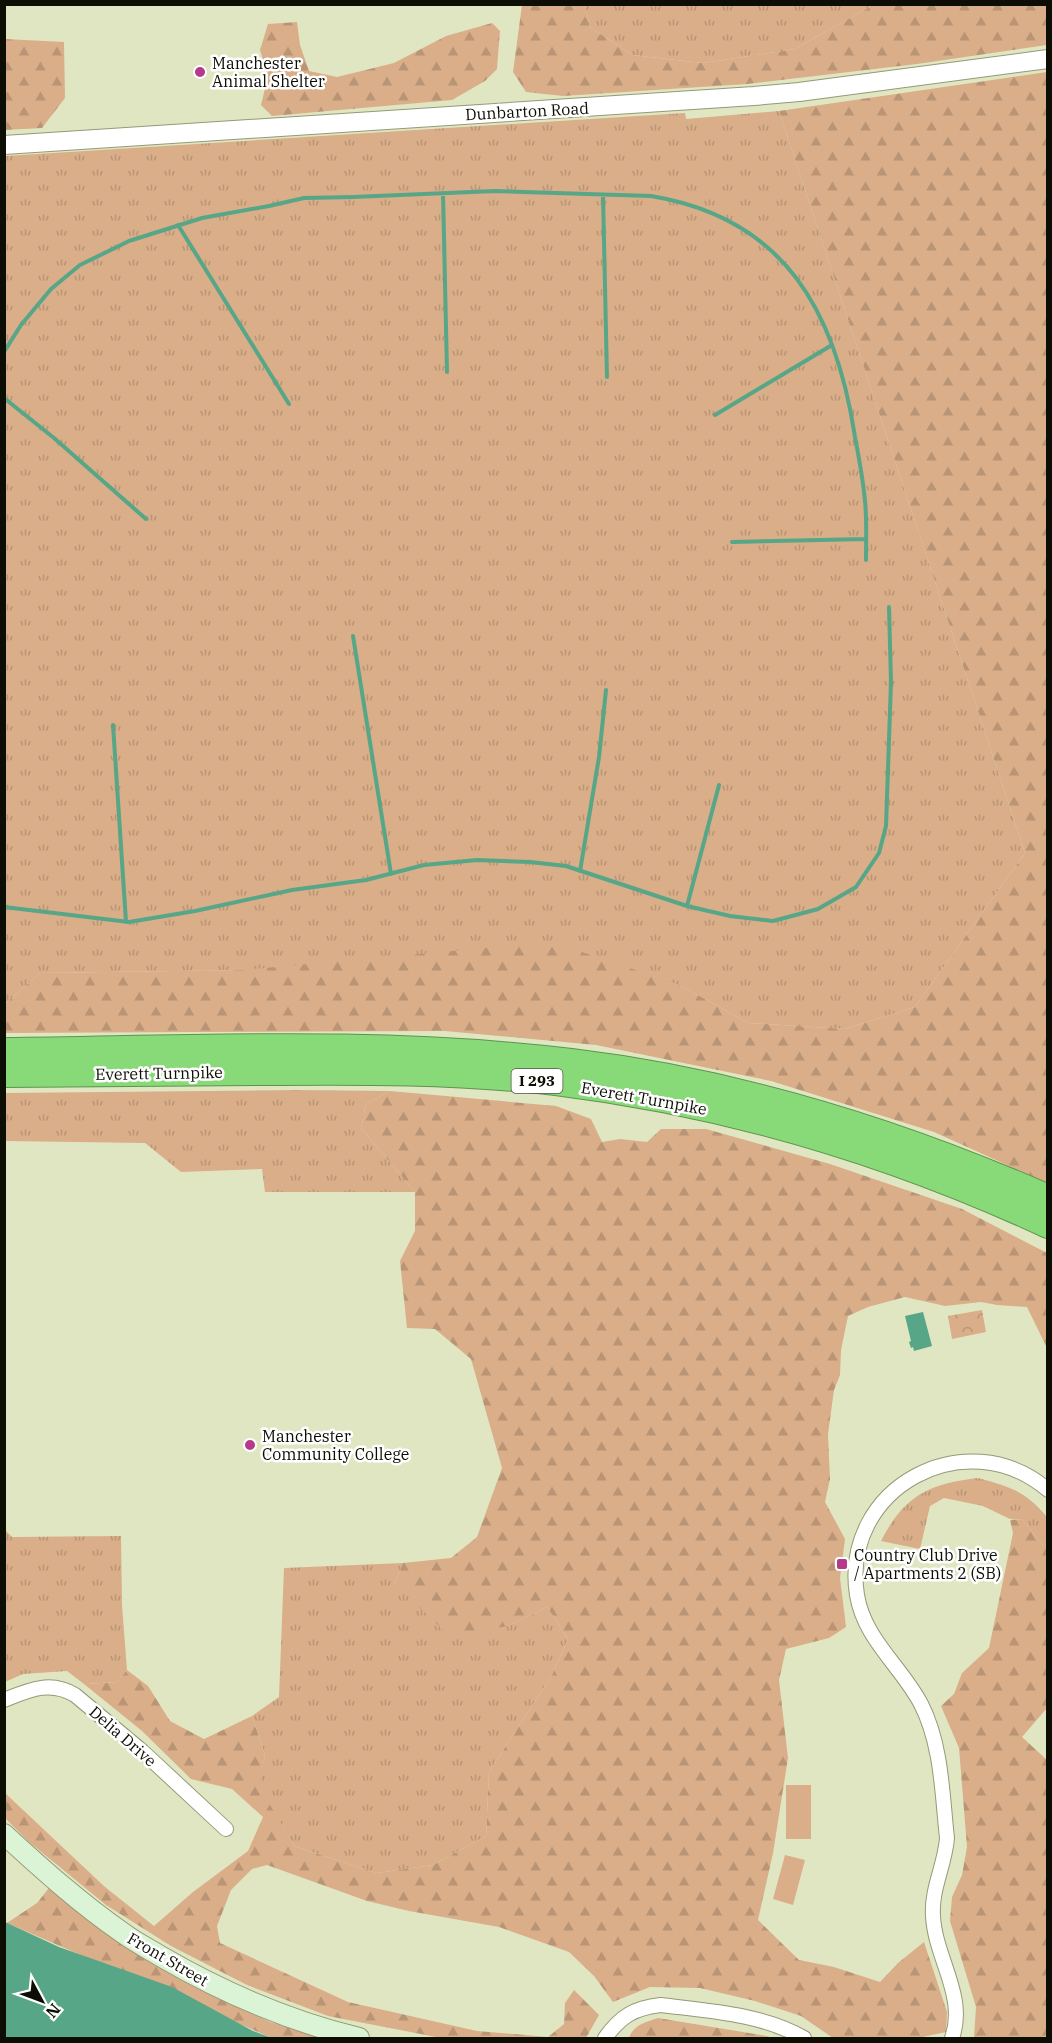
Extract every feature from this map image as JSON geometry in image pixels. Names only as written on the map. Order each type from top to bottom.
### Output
[{"type":"highway","name":"Everett Turnpike","points":[[4,1051],[423,1049],[572,1062],[690,1082],[834,1118],[948,1156],[1047,1198]]},
{"type":"highway","name":"Everett Turnpike","points":[[4,1074],[345,1071],[435,1073],[556,1082],[674,1101],[848,1147],[961,1187],[1047,1225]]},
{"type":"main road","name":"Front Street","points":[[4,1834],[101,1917],[125,1935],[177,1965],[257,2006],[314,2026],[359,2038]]},
{"type":"street","name":"Dunbarton Road","points":[[4,145],[754,96],[1047,59]]},
{"type":"street","points":[[952,2038],[957,2016],[956,2003],[935,1935],[933,1918],[934,1892],[946,1853],[947,1838],[935,1739],[928,1718],[911,1687],[880,1647],[865,1622],[857,1593],[857,1562],[866,1530],[881,1503],[903,1483],[931,1469],[969,1461],[995,1464],[1022,1472],[1047,1490]]},
{"type":"street","name":"Delia Drive","points":[[4,1700],[29,1690],[63,1688],[75,1695],[142,1751],[226,1828]]},
{"type":"street","points":[[605,2038],[619,2021],[632,2011],[661,2005],[752,2018],[792,2031],[804,2038]]},
{"type":"green space","points":[[522,5],[585,5],[590,27],[632,55],[703,63],[795,49],[873,5],[1047,5],[1047,45],[917,64],[747,84],[563,96],[526,92],[513,72]]},
{"type":"green space","points":[[585,5],[873,5],[795,49],[703,63],[632,55],[590,27]]},
{"type":"green space","points":[[297,22],[300,45],[309,71],[337,77],[394,63],[446,36],[492,23],[500,31],[497,69],[485,81],[452,100],[272,116],[261,105],[268,76],[260,50],[268,24]]},
{"type":"green space","points":[[5,39],[64,42],[65,98],[42,128],[5,130]]},
{"type":"green space","points":[[1047,72],[1047,1183],[934,1132],[771,1081],[596,1045],[445,1031],[5,1033],[5,1004],[40,973],[242,970],[552,942],[680,985],[748,1023],[845,1029],[915,1007],[1025,853],[779,111]]},
{"type":"green space","points":[[779,111],[1025,853],[915,1007],[845,1029],[748,1023],[680,985],[242,970],[40,973],[5,1004],[5,156],[685,113],[686,119]]},
{"type":"green space","points":[[390,1091],[366,1104],[361,1128],[415,1192],[265,1192],[262,1169],[181,1172],[145,1143],[5,1141],[5,1093]]},
{"type":"green space","points":[[390,1091],[556,1106],[591,1119],[602,1142],[620,1139],[647,1142],[661,1129],[706,1129],[830,1164],[962,1209],[1047,1253],[1047,1348],[1027,1307],[981,1302],[945,1306],[905,1297],[868,1307],[848,1316],[841,1350],[840,1375],[834,1390],[828,1434],[830,1479],[825,1502],[845,1539],[840,1578],[846,1627],[829,1638],[786,1649],[779,1680],[788,1758],[773,1853],[758,1920],[799,1960],[834,1967],[880,1982],[898,1963],[924,1942],[947,2012],[946,2032],[918,2038],[833,2038],[801,2016],[755,2001],[700,1988],[650,1987],[613,2002],[594,1976],[569,1952],[499,1927],[367,1901],[267,1865],[252,1869],[231,1890],[217,1926],[220,1943],[348,2002],[477,2031],[548,2037],[564,2024],[565,2003],[574,1990],[599,2015],[586,2038],[441,2038],[328,2016],[247,1985],[171,1946],[106,1905],[28,1841],[5,1818],[5,1793],[105,1887],[154,1926],[193,1892],[248,1851],[263,1817],[232,1789],[191,1779],[142,1731],[84,1684],[117,1682],[127,1670],[148,1686],[170,1721],[204,1739],[252,1716],[265,1755],[259,1786],[294,1846],[377,1873],[433,1865],[486,1836],[489,1772],[552,1675],[568,1639],[547,1607],[508,1626],[449,1636],[395,1583],[403,1563],[451,1558],[477,1537],[502,1468],[471,1359],[435,1329],[407,1328],[400,1261],[415,1231],[415,1192],[361,1128],[366,1104]]},
{"type":"green space","points":[[982,1310],[986,1332],[952,1339],[948,1316]]},
{"type":"green space","points":[[978,1478],[1017,1491],[1032,1501],[1047,1517],[1047,1546],[1043,1545],[1022,1519],[1010,1519],[983,1506],[944,1498],[930,1506],[920,1549],[881,1541],[899,1513],[919,1495],[945,1484]]},
{"type":"green space","points":[[1022,1519],[1043,1545],[1048,1546],[1047,1708],[1022,1737],[1047,1760],[1047,2038],[974,2038],[976,2007],[950,1921],[952,1897],[962,1875],[967,1847],[959,1748],[941,1706],[954,1694],[962,1673],[989,1648],[1013,1533],[1010,1520]]},
{"type":"green space","points":[[4,1529],[12,1537],[121,1536],[122,1605],[127,1670],[117,1682],[84,1684],[67,1671],[23,1674],[5,1682]]},
{"type":"green space","points":[[403,1563],[395,1583],[508,1626],[547,1607],[568,1639],[552,1675],[489,1772],[486,1836],[433,1865],[377,1873],[294,1846],[258,1786],[265,1755],[252,1716],[279,1697],[284,1568]]},
{"type":"green space","points":[[786,1785],[811,1785],[811,1839],[786,1839]]},
{"type":"green space","points":[[785,1855],[805,1860],[793,1905],[773,1899]]},
{"type":"green space","points":[[49,1888],[113,1939],[191,1985],[270,2022],[324,2038],[272,2038],[7,1923],[37,1903]]},
{"type":"green space","points":[[658,2018],[772,2038],[629,2038],[637,2027]]},
{"type":"shaded area","points":[[923,1312],[932,1346],[914,1351],[909,1342],[911,1341],[905,1316]]},
{"type":"shaded area","points":[[5,1922],[59,1947],[172,1987],[253,2031],[272,2038],[5,2038]]},
{"type":"waterway","points":[[4,352],[21,325],[51,289],[80,265],[129,241],[202,218],[304,198],[495,191],[651,196],[697,208],[737,225],[769,249],[796,278],[817,312],[834,350],[846,392],[864,493],[866,560]]},
{"type":"waterway","points":[[443,193],[447,372]]},
{"type":"waterway","points":[[603,195],[607,377]]},
{"type":"waterway","points":[[178,225],[289,404]]},
{"type":"waterway","points":[[715,415],[832,345]]},
{"type":"waterway","points":[[4,398],[54,438],[146,519]]},
{"type":"waterway","points":[[732,542],[866,539]]},
{"type":"waterway","points":[[4,907],[129,922],[195,911],[292,890],[366,880],[424,865],[477,860],[566,866],[687,906],[730,916],[773,921],[818,909],[856,887],[879,853],[886,826],[891,682],[889,607]]},
{"type":"waterway","points":[[353,636],[391,874]]},
{"type":"waterway","points":[[580,871],[599,757],[606,690]]},
{"type":"waterway","points":[[113,725],[126,922]]},
{"type":"waterway","points":[[687,906],[719,785]]},
{"type":"place","name":"Manchester Animal Shelter","points":[[200,72]]},
{"type":"place","name":"Manchester Community College","points":[[250,1445]]},
{"type":"place","name":"Country Club Drive / Apartments 2 (SB)","points":[[842,1564]]}]
